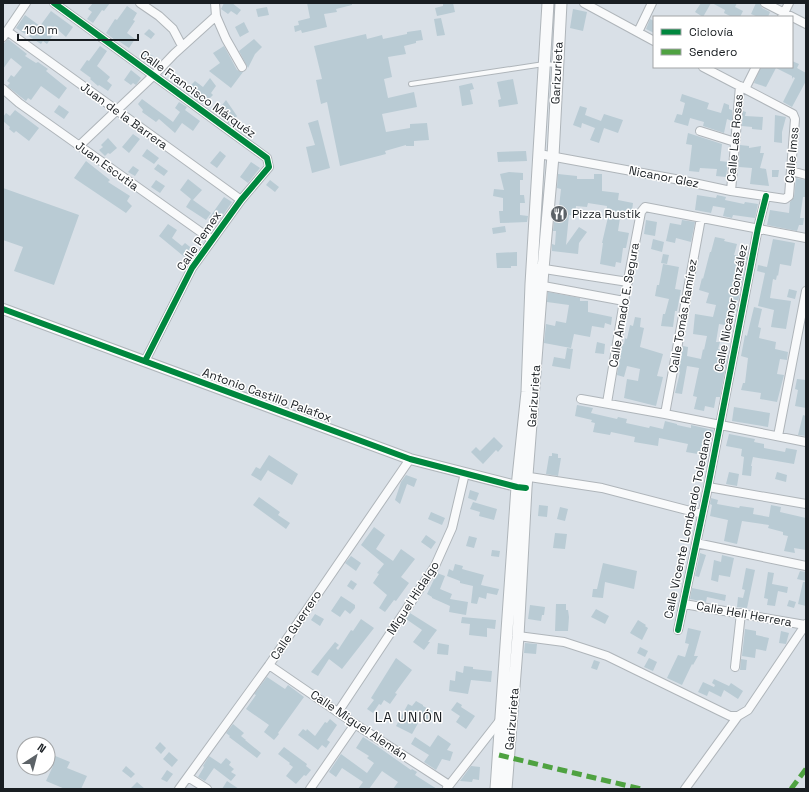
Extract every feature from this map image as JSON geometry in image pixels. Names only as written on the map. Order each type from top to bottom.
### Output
[{"type":"main road","name":"Garizurieta","points":[[538,268],[539,154],[548,3]]},
{"type":"main road","name":"Garizurieta","points":[[506,789],[518,636],[522,482],[527,392],[536,285],[553,156],[561,3]]},
{"type":"main road","name":"Garizurieta","points":[[496,789],[500,719],[522,482]]},
{"type":"street","points":[[5,34],[26,3]]},
{"type":"street","name":"Calle Francisco Márquéz","points":[[54,3],[267,158],[269,162]]},
{"type":"street","points":[[140,3],[159,16],[173,29],[182,46]]},
{"type":"street","points":[[215,3],[216,16],[242,67]]},
{"type":"street","points":[[584,3],[653,40]]},
{"type":"street","points":[[638,32],[652,3]]},
{"type":"street","points":[[765,3],[783,15],[789,3]]},
{"type":"street","points":[[79,146],[154,75],[182,46],[216,16]]},
{"type":"street","points":[[793,19],[806,24]]},
{"type":"street","name":"Juan de la Barrera","points":[[5,34],[116,110],[241,200]]},
{"type":"street","points":[[705,68],[742,88],[755,68]]},
{"type":"street","name":"Calle Imss","points":[[742,88],[793,114],[796,119],[789,196]]},
{"type":"street","name":"Calle Las Rosas","points":[[731,191],[735,142],[742,88]]},
{"type":"street","name":"Juan Escutia","points":[[3,89],[19,103],[212,240]]},
{"type":"street","points":[[700,131],[735,142]]},
{"type":"street","name":"Nicanor Glez","points":[[539,154],[731,191],[785,199],[789,196]]},
{"type":"street","name":"Calle Pemex","points":[[145,361],[192,268],[241,200],[269,167],[269,162]]},
{"type":"street","points":[[791,171],[806,174]]},
{"type":"street","name":"Calle Nicanor González","points":[[720,425],[758,228],[766,196]]},
{"type":"street","name":"Calle Amado E. Segura","points":[[607,403],[641,212],[645,207],[701,218]]},
{"type":"street","points":[[701,218],[806,238]]},
{"type":"street","name":"Calle Tomás Ramírez","points":[[665,414],[701,218]]},
{"type":"street","points":[[538,268],[628,282]]},
{"type":"street","points":[[536,285],[624,301]]},
{"type":"street","points":[[778,436],[806,291]]},
{"type":"street","name":"Antonio Castillo Palafox","points":[[3,310],[410,459],[465,473],[522,482]]},
{"type":"street","points":[[580,399],[806,442]]},
{"type":"street","name":"Calle Vicente Lombardo Toledano","points":[[678,630],[720,425]]},
{"type":"street","name":"Calle Guerrero","points":[[179,789],[269,665],[410,459]]},
{"type":"street","name":"Miguel Hidalgo","points":[[338,712],[435,566],[452,528],[465,473]]},
{"type":"street","points":[[522,482],[602,488],[702,514]]},
{"type":"street","points":[[708,487],[806,504]]},
{"type":"street","points":[[696,543],[806,566]]},
{"type":"street","name":"Calle Heli Herrera","points":[[684,604],[806,624]]},
{"type":"street","points":[[735,666],[741,613]]},
{"type":"street","points":[[685,789],[738,716],[748,710],[806,624]]},
{"type":"street","points":[[518,636],[564,642],[607,656],[730,716],[738,716]]},
{"type":"street","name":"Calle Miguel Alemán","points":[[269,665],[447,787]]},
{"type":"street","points":[[447,787],[500,719],[512,717]]},
{"type":"street","points":[[310,789],[355,724]]},
{"type":"street","points":[[188,777],[207,789]]},
{"type":"lane","points":[[412,84],[544,64],[558,65]]},
{"type":"building","points":[[93,3],[110,3],[104,11],[102,10],[93,23],[87,19],[92,12],[88,9]]},
{"type":"building","points":[[224,3],[232,3],[241,10],[237,15],[231,11],[228,14],[221,9]]},
{"type":"building","points":[[307,3],[352,3],[352,5],[336,9],[337,12],[324,14],[327,27],[302,33],[301,30],[295,32],[294,26],[299,25],[298,21],[310,18]]},
{"type":"building","points":[[443,3],[453,3],[455,12],[437,16],[435,8],[443,6]]},
{"type":"building","points":[[701,3],[711,3],[704,16],[695,12]]},
{"type":"building","points":[[712,3],[737,3],[735,7],[743,11],[740,16],[730,16],[724,13],[725,10]]},
{"type":"building","points":[[756,3],[760,3],[762,8],[770,12],[768,16],[756,16],[751,14]]},
{"type":"building","points":[[127,6],[137,13],[133,20],[135,21],[127,33],[135,39],[129,48],[117,40],[116,41],[106,33],[115,19],[117,20]]},
{"type":"building","points":[[267,7],[269,15],[258,17],[256,9]]},
{"type":"building","points":[[573,9],[587,12],[583,31],[570,28]]},
{"type":"building","points":[[51,11],[73,27],[66,37],[57,29],[47,44],[43,41],[41,44],[16,28],[25,15],[40,26]]},
{"type":"building","points":[[441,18],[445,35],[437,36],[434,19]]},
{"type":"building","points":[[650,19],[653,20],[653,32],[646,29]]},
{"type":"building","points":[[244,22],[249,32],[240,37],[235,27]]},
{"type":"building","points":[[149,29],[155,34],[151,39],[144,34]]},
{"type":"building","points":[[421,30],[423,40],[404,46],[406,54],[388,57],[392,77],[384,79],[388,98],[414,92],[417,107],[382,114],[386,132],[410,128],[410,124],[427,123],[429,140],[414,141],[414,146],[406,145],[385,151],[386,154],[340,166],[327,102],[321,104],[316,80],[322,79],[314,46],[366,34],[367,39],[382,35],[383,39],[407,34],[407,32]]},
{"type":"building","points":[[8,39],[27,54],[25,56],[48,69],[46,71],[67,88],[59,99],[41,86],[31,100],[28,98],[26,101],[7,86],[10,83],[7,81],[11,75],[14,77],[22,67],[11,58],[3,69],[3,44]]},
{"type":"building","points":[[254,39],[262,47],[255,54],[248,68],[239,51]]},
{"type":"building","points":[[100,46],[107,51],[97,66],[110,77],[107,81],[112,85],[108,91],[99,85],[98,86],[90,79],[91,78],[80,70]]},
{"type":"building","points":[[224,46],[237,70],[243,72],[231,88],[209,71],[220,63],[213,53]]},
{"type":"building","points":[[146,52],[153,56],[149,61],[143,57]]},
{"type":"building","points":[[793,61],[799,64],[797,68],[806,73],[806,81],[792,107],[783,102],[795,78],[793,77],[792,79],[792,76],[776,68],[793,68]]},
{"type":"building","points":[[761,68],[776,68],[766,87],[754,83]]},
{"type":"building","points":[[131,70],[141,78],[136,85],[133,83],[131,85],[124,80]]},
{"type":"building","points":[[210,78],[216,86],[211,93],[213,95],[209,99],[207,98],[203,104],[195,98],[199,92],[191,85],[195,81],[203,87]]},
{"type":"building","points":[[513,79],[518,104],[499,107],[498,100],[501,99],[497,82]]},
{"type":"building","points":[[472,83],[474,89],[470,90],[473,104],[462,106],[459,86]]},
{"type":"building","points":[[682,94],[709,103],[707,109],[721,113],[724,103],[729,105],[729,109],[732,110],[732,121],[727,119],[724,133],[703,126],[704,122],[690,118],[688,126],[674,122],[677,114],[682,115],[685,103],[680,101]]},
{"type":"building","points":[[142,99],[173,122],[180,112],[175,108],[179,102],[187,107],[185,110],[200,121],[193,131],[182,123],[175,133],[159,119],[156,122],[142,112],[143,110],[138,104]]},
{"type":"building","points":[[226,100],[237,116],[231,125],[216,113]]},
{"type":"building","points":[[59,105],[69,112],[64,119],[54,112]]},
{"type":"building","points":[[580,106],[587,108],[585,115],[601,121],[604,114],[623,120],[618,133],[604,128],[599,143],[590,140],[595,128],[582,123],[581,128],[573,125]]},
{"type":"building","points":[[15,110],[39,128],[29,141],[16,131],[14,133],[3,121],[3,117],[6,113],[10,116]]},
{"type":"building","points":[[743,111],[746,112],[745,116],[763,117],[762,130],[742,126]]},
{"type":"building","points":[[775,115],[786,117],[782,132],[782,143],[774,142]]},
{"type":"building","points":[[318,120],[330,168],[312,173],[306,147],[315,145],[308,123]]},
{"type":"building","points":[[688,133],[722,144],[720,161],[728,162],[726,177],[716,176],[717,169],[700,168],[699,172],[689,171],[692,145],[686,144]]},
{"type":"building","points":[[133,134],[140,139],[129,153],[122,147]]},
{"type":"building","points":[[108,138],[117,148],[105,156],[99,150],[103,147],[101,145]]},
{"type":"building","points":[[740,145],[749,146],[749,148],[761,146],[760,153],[764,153],[760,168],[766,169],[769,186],[750,184],[752,168],[739,167]]},
{"type":"building","points":[[147,149],[159,158],[154,164],[142,156]]},
{"type":"building","points":[[220,151],[226,156],[217,168],[210,163]]},
{"type":"building","points":[[526,151],[527,161],[498,162],[497,152]]},
{"type":"building","points":[[86,161],[110,180],[108,182],[130,196],[127,201],[132,206],[126,213],[74,178]]},
{"type":"building","points":[[251,162],[260,168],[248,183],[240,177]]},
{"type":"building","points":[[158,164],[168,171],[164,176],[154,169]]},
{"type":"building","points":[[133,166],[139,170],[135,176],[128,172]]},
{"type":"building","points":[[772,170],[779,170],[778,177],[772,177]]},
{"type":"building","points":[[509,172],[523,173],[523,180],[520,180],[520,195],[524,195],[525,203],[520,203],[520,215],[528,216],[527,222],[500,223],[499,211],[503,211],[503,198],[493,196],[494,189],[504,190],[500,174]]},
{"type":"building","points":[[558,174],[577,176],[577,179],[594,179],[594,174],[602,174],[602,191],[619,193],[618,200],[633,203],[632,211],[628,211],[627,219],[620,218],[618,231],[629,233],[626,248],[623,248],[621,263],[616,262],[615,267],[600,264],[602,243],[608,217],[606,217],[607,206],[588,203],[587,207],[576,206],[575,216],[569,215],[566,245],[579,227],[587,232],[579,243],[578,254],[552,251],[552,244],[555,245],[556,231],[553,231],[556,206],[559,207],[561,189],[557,188]]},
{"type":"building","points":[[796,178],[806,180],[805,197],[803,197],[800,218],[804,218],[803,225],[799,225],[797,231],[767,225],[770,210],[789,213],[790,202],[794,197]]},
{"type":"building","points":[[188,179],[202,190],[193,200],[211,213],[206,220],[186,207],[191,199],[180,190]]},
{"type":"building","points":[[156,180],[165,186],[160,193],[151,187]]},
{"type":"building","points":[[270,180],[279,187],[275,192],[266,185]]},
{"type":"building","points":[[3,188],[79,215],[54,285],[14,271],[23,247],[3,240]]},
{"type":"building","points":[[697,195],[716,198],[717,195],[726,197],[725,200],[744,204],[745,202],[758,204],[755,218],[733,215],[732,218],[723,216],[725,208],[713,206],[711,213],[695,210]]},
{"type":"building","points":[[224,197],[232,202],[217,224],[209,218]]},
{"type":"building","points":[[646,220],[657,222],[655,236],[644,234]]},
{"type":"building","points":[[682,220],[695,222],[691,242],[676,238],[675,243],[666,241],[670,223],[681,225]]},
{"type":"building","points":[[168,224],[177,230],[172,238],[182,246],[185,243],[194,250],[187,259],[159,236]]},
{"type":"building","points":[[505,226],[506,232],[493,234],[492,228]]},
{"type":"building","points":[[715,237],[737,244],[734,255],[747,257],[736,312],[730,310],[728,320],[726,319],[725,325],[719,324],[716,342],[720,342],[718,349],[722,350],[721,353],[728,355],[720,397],[716,397],[714,408],[705,406],[704,411],[694,409],[697,397],[693,396],[699,368],[687,366],[682,394],[675,393],[680,372],[678,371],[683,346],[688,347],[687,356],[701,359],[703,349],[704,350],[707,336],[693,334],[695,314],[713,317],[716,305],[706,303],[709,293],[699,290]]},
{"type":"building","points":[[653,239],[664,242],[662,252],[651,249]]},
{"type":"building","points":[[773,239],[795,243],[791,266],[780,264],[778,276],[777,275],[776,280],[773,279],[770,298],[791,301],[786,329],[771,327],[774,310],[758,306],[765,273],[757,271],[758,265],[767,267]]},
{"type":"building","points":[[517,252],[517,266],[511,266],[511,268],[497,268],[496,253]]},
{"type":"building","points":[[663,254],[669,255],[667,264],[661,263]]},
{"type":"building","points":[[663,264],[679,267],[675,289],[681,290],[677,311],[675,311],[673,327],[661,326],[663,314],[665,314],[669,299],[655,296],[657,285],[659,285]]},
{"type":"building","points":[[789,289],[797,291],[795,299],[787,297]]},
{"type":"building","points":[[548,292],[580,298],[580,301],[588,301],[588,312],[612,317],[611,325],[605,323],[604,328],[592,326],[590,337],[574,334],[571,348],[544,343],[546,324],[555,326],[556,321],[566,323],[569,305],[547,302]]},
{"type":"building","points":[[754,307],[762,309],[758,327],[761,328],[759,338],[776,342],[775,349],[788,352],[787,360],[780,359],[777,374],[784,375],[777,402],[760,399],[761,393],[741,390],[743,383],[745,383],[748,358],[741,356],[745,335],[747,336]]},
{"type":"building","points":[[635,317],[641,318],[640,327],[644,328],[640,347],[663,354],[657,376],[663,377],[656,406],[624,398],[627,379],[638,381],[640,369],[627,366],[624,377],[617,375],[622,344],[624,344],[625,338],[627,339],[630,325],[633,326]]},
{"type":"building","points":[[597,342],[605,344],[604,354],[595,353]]},
{"type":"building","points":[[567,348],[573,349],[570,369],[552,366],[554,357],[565,359]]},
{"type":"building","points":[[797,379],[806,380],[806,408],[795,406],[798,390],[795,389]]},
{"type":"building","points":[[577,405],[593,408],[591,413],[617,419],[618,417],[627,419],[626,423],[649,428],[650,426],[663,429],[665,421],[691,428],[691,425],[713,430],[711,441],[707,440],[704,455],[686,452],[688,444],[659,438],[658,446],[634,442],[635,437],[611,432],[610,435],[593,432],[595,423],[591,422],[592,420],[575,416]]},
{"type":"building","points":[[734,407],[770,413],[768,427],[732,421]]},
{"type":"building","points":[[803,415],[806,416],[806,436],[798,435]]},
{"type":"building","points":[[729,434],[755,439],[754,442],[764,444],[764,448],[785,452],[786,448],[797,450],[794,464],[753,457],[751,476],[742,475],[744,457],[741,456],[742,449],[726,446]]},
{"type":"building","points":[[494,437],[503,446],[498,452],[496,450],[483,464],[471,452],[476,447],[480,451]]},
{"type":"building","points":[[552,453],[558,454],[558,458],[561,458],[558,476],[546,474],[549,456],[552,456]]},
{"type":"building","points":[[269,455],[298,474],[292,485],[268,470],[261,481],[251,475],[256,467],[260,469]]},
{"type":"building","points":[[729,472],[739,474],[737,486],[726,484]]},
{"type":"building","points":[[777,472],[787,475],[786,482],[775,479]]},
{"type":"building","points":[[406,475],[417,479],[414,487],[407,484],[400,504],[395,500],[401,482]]},
{"type":"building","points":[[470,490],[479,493],[476,501],[468,498]]},
{"type":"building","points":[[259,497],[280,512],[278,515],[290,523],[286,529],[253,505]]},
{"type":"building","points":[[711,498],[718,500],[717,504],[739,508],[740,506],[754,508],[753,514],[769,517],[771,505],[781,507],[780,512],[806,518],[806,550],[794,548],[795,553],[784,551],[788,536],[783,535],[783,532],[768,528],[769,525],[742,521],[737,544],[724,541],[728,520],[710,516],[712,505],[710,504]]},
{"type":"building","points":[[473,502],[497,509],[494,520],[479,516],[480,512],[470,509]]},
{"type":"building","points":[[539,505],[548,506],[547,517],[538,516]]},
{"type":"building","points":[[560,507],[568,509],[565,521],[557,519]]},
{"type":"building","points":[[431,512],[445,518],[442,525],[428,519]]},
{"type":"building","points":[[374,527],[385,535],[376,549],[393,561],[401,549],[415,559],[401,577],[409,583],[396,601],[394,600],[385,612],[379,608],[387,595],[373,583],[379,574],[377,573],[384,564],[361,545]]},
{"type":"building","points":[[555,533],[567,534],[565,549],[553,548]]},
{"type":"building","points":[[426,535],[436,542],[431,549],[421,542]]},
{"type":"building","points":[[469,536],[477,538],[474,548],[466,546]]},
{"type":"building","points":[[492,550],[500,551],[499,557],[491,556]]},
{"type":"building","points":[[700,553],[706,555],[699,577],[695,576]]},
{"type":"building","points":[[722,555],[734,558],[730,577],[719,575],[718,582],[711,580],[714,560],[721,562]]},
{"type":"building","points":[[351,556],[361,563],[356,571],[345,563]]},
{"type":"building","points":[[603,563],[637,571],[634,589],[605,582],[603,598],[592,597],[593,589],[597,589]]},
{"type":"building","points":[[455,564],[463,566],[462,569],[484,575],[481,585],[499,589],[497,595],[487,593],[486,599],[479,597],[477,604],[471,603],[473,586],[460,583],[460,581],[447,576],[449,569],[453,571]]},
{"type":"building","points":[[746,568],[755,570],[747,608],[737,607],[738,597],[743,598],[745,590],[742,589]]},
{"type":"building","points":[[800,571],[806,572],[806,581],[797,579]]},
{"type":"building","points":[[768,572],[774,573],[772,584],[788,587],[787,593],[778,591],[775,606],[767,605],[768,599],[764,598]]},
{"type":"building","points":[[437,573],[445,576],[440,589],[452,594],[450,599],[468,602],[466,615],[449,612],[450,606],[432,598],[427,594]]},
{"type":"building","points":[[351,580],[357,584],[353,590],[347,586]]},
{"type":"building","points":[[803,582],[806,582],[806,606],[798,604]]},
{"type":"building","points":[[692,588],[726,595],[725,601],[707,597],[706,602],[690,599]]},
{"type":"building","points":[[341,596],[355,605],[355,608],[350,614],[345,610],[340,617],[331,611]]},
{"type":"building","points":[[789,600],[796,602],[794,608],[787,606]]},
{"type":"building","points":[[556,604],[566,604],[566,610],[568,610],[569,617],[568,631],[555,631]]},
{"type":"building","points":[[530,605],[545,607],[544,615],[542,615],[541,621],[528,619]]},
{"type":"building","points":[[596,609],[609,616],[605,624],[591,617]]},
{"type":"building","points":[[410,613],[437,630],[424,650],[413,642],[422,630],[406,619]]},
{"type":"building","points":[[315,614],[324,619],[320,626],[311,620]]},
{"type":"building","points":[[462,617],[496,620],[495,629],[487,628],[487,637],[469,635],[470,624],[461,623]]},
{"type":"building","points":[[361,619],[374,628],[342,669],[329,659],[318,676],[311,672],[335,642],[339,645],[336,648],[338,650],[351,630],[353,631]]},
{"type":"building","points":[[638,620],[648,628],[642,640],[630,633]]},
{"type":"building","points":[[688,628],[701,631],[694,656],[698,656],[693,665],[692,664],[682,685],[667,678],[678,655],[685,657],[689,644],[685,643]]},
{"type":"building","points":[[745,629],[756,631],[756,635],[769,638],[766,651],[756,649],[755,658],[742,656]]},
{"type":"building","points":[[781,631],[789,633],[786,644],[779,643]]},
{"type":"building","points":[[438,643],[449,645],[448,655],[437,654]]},
{"type":"building","points":[[525,643],[537,644],[536,654],[524,653]]},
{"type":"building","points":[[640,647],[648,651],[645,657],[637,653]]},
{"type":"building","points":[[396,658],[412,670],[395,693],[397,694],[390,704],[384,700],[381,705],[379,704],[373,713],[367,709],[374,700],[371,698]]},
{"type":"building","points":[[649,658],[657,662],[653,671],[644,667]]},
{"type":"building","points":[[741,659],[747,660],[746,670],[740,670]]},
{"type":"building","points":[[594,660],[600,662],[597,670],[591,668]]},
{"type":"building","points":[[464,666],[473,667],[473,669],[492,671],[491,682],[471,680],[468,694],[449,691],[450,680],[455,681],[456,671],[463,673]]},
{"type":"building","points":[[267,677],[285,689],[288,685],[304,697],[274,740],[264,732],[269,725],[246,709],[256,695],[254,694]]},
{"type":"building","points":[[714,679],[729,686],[731,683],[743,691],[738,699],[724,690],[721,697],[709,691],[707,696],[698,692],[703,682],[714,687],[715,685],[712,683]]},
{"type":"building","points":[[416,701],[436,713],[430,723],[421,718],[412,734],[396,726],[408,704],[412,706]]},
{"type":"building","points":[[457,702],[462,705],[461,707],[475,716],[466,729],[456,722],[460,716],[451,710]]},
{"type":"building","points":[[330,719],[337,725],[327,740],[330,742],[326,748],[322,745],[318,750],[298,735],[303,729],[306,731],[307,729],[315,736],[325,722],[327,723]]},
{"type":"building","points":[[233,724],[244,733],[241,736],[261,753],[257,758],[229,737],[230,736],[226,733]]},
{"type":"building","points":[[438,735],[451,744],[447,750],[453,752],[450,761],[442,759],[436,770],[424,762],[429,755],[411,744],[415,737],[430,747]]},
{"type":"building","points":[[363,737],[411,770],[412,769],[417,772],[415,775],[437,789],[393,789],[398,782],[382,771],[369,789],[358,789],[363,782],[342,768],[336,777],[329,772],[341,754],[367,773],[374,763],[367,758],[369,756],[356,748]]},
{"type":"building","points":[[160,742],[166,748],[161,754],[155,748]]},
{"type":"building","points":[[284,747],[307,764],[306,766],[311,770],[296,784],[286,776],[293,767],[278,754]]},
{"type":"building","points":[[169,752],[178,760],[172,767],[163,759]]},
{"type":"building","points":[[56,756],[70,762],[67,768],[87,776],[81,789],[65,789],[46,781],[48,776],[56,776]]},
{"type":"building","points":[[209,756],[221,764],[226,758],[231,762],[229,765],[234,769],[231,772],[236,775],[231,781],[214,768],[205,781],[198,777]]},
{"type":"building","points":[[126,766],[135,774],[131,778],[122,771]]},
{"type":"building","points":[[471,766],[480,767],[479,780],[473,779],[472,782],[460,781]]},
{"type":"building","points":[[167,770],[173,774],[167,782],[161,779]]},
{"type":"building","points":[[227,781],[239,789],[222,789]]},
{"type":"building","points":[[137,782],[145,789],[130,789]]},
{"type":"marked path","points":[[499,755],[641,789]]},
{"type":"marked path","points":[[791,789],[806,769]]},
{"type":"cycle path","points":[[54,3],[267,158],[269,167],[241,200],[192,268],[145,361]]},
{"type":"cycle path","points":[[678,630],[708,487],[758,228],[766,196]]},
{"type":"cycle path","points":[[3,309],[410,459],[517,487],[526,488]]},
{"type":"place","name":"Pizza Rustik","points":[[559,214]]},
{"type":"district","name":"LA UNIÓN","points":[[409,717]]}]
